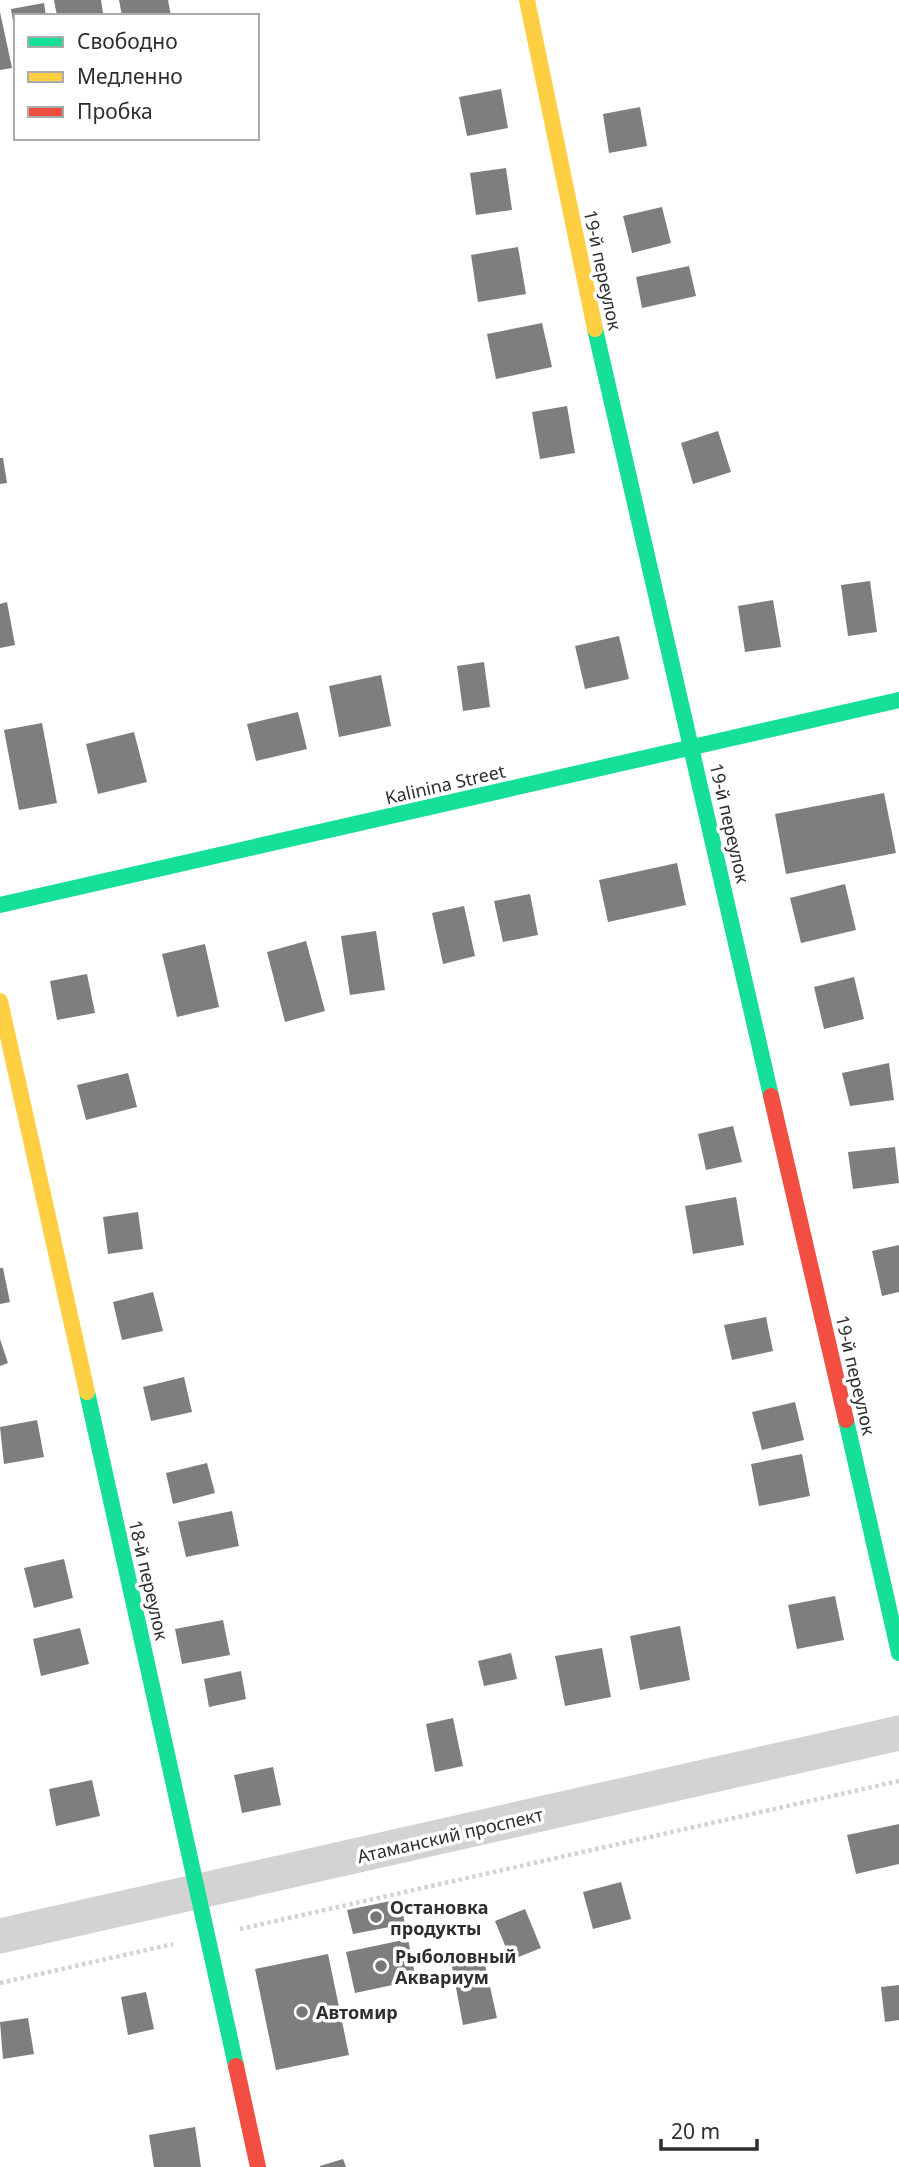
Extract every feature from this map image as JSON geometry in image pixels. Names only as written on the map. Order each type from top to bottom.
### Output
[{"type":"street","name":"19-й переулок","points":[[527,0],[588,297],[899,1653]]},
{"type":"street","name":"Kalinina Street","points":[[0,905],[899,700]]},
{"type":"street","name":"18-й переулок","points":[[0,1001],[258,2167]]},
{"type":"street","name":"Атаманский проспект","points":[[0,1936],[899,1733]]},
{"type":"path","points":[[0,1983],[899,1782]]},
{"type":"building","points":[[54,0],[101,0],[103,13],[57,14]]},
{"type":"building","points":[[119,0],[168,0],[171,14],[122,14]]},
{"type":"building","points":[[44,3],[46,14],[14,14],[14,28],[11,9]]},
{"type":"building","points":[[0,12],[12,68],[0,70]]},
{"type":"building","points":[[501,89],[508,128],[467,136],[459,97]]},
{"type":"building","points":[[640,107],[647,146],[609,153],[603,114]]},
{"type":"building","points":[[506,168],[512,210],[476,215],[470,173]]},
{"type":"building","points":[[662,207],[671,243],[632,253],[623,216]]},
{"type":"building","points":[[518,247],[526,294],[478,302],[471,255]]},
{"type":"building","points":[[689,266],[696,296],[642,308],[636,277]]},
{"type":"building","points":[[542,323],[552,367],[496,379],[487,334]]},
{"type":"building","points":[[567,406],[575,453],[540,459],[532,412]]},
{"type":"building","points":[[718,431],[731,472],[693,484],[681,443]]},
{"type":"building","points":[[0,458],[3,458],[7,483],[0,484]]},
{"type":"building","points":[[870,581],[877,632],[848,636],[841,585]]},
{"type":"building","points":[[773,600],[781,647],[745,652],[738,606]]},
{"type":"building","points":[[7,602],[15,645],[0,648],[0,604]]},
{"type":"building","points":[[619,636],[629,679],[585,689],[575,646]]},
{"type":"building","points":[[484,662],[490,707],[463,711],[457,666]]},
{"type":"building","points":[[381,675],[391,726],[339,737],[329,686]]},
{"type":"building","points":[[298,712],[307,749],[256,761],[247,724]]},
{"type":"building","points":[[42,723],[57,803],[19,810],[4,730]]},
{"type":"building","points":[[134,732],[147,782],[98,794],[86,744]]},
{"type":"building","points":[[884,793],[896,853],[786,874],[775,814]]},
{"type":"building","points":[[677,863],[686,905],[608,922],[599,880]]},
{"type":"building","points":[[845,884],[856,930],[801,943],[790,898]]},
{"type":"building","points":[[530,894],[538,935],[503,942],[494,901]]},
{"type":"building","points":[[464,906],[475,956],[443,964],[432,913]]},
{"type":"building","points":[[376,931],[385,990],[350,995],[341,936]]},
{"type":"building","points":[[306,941],[325,1011],[285,1022],[267,952]]},
{"type":"building","points":[[205,944],[219,1007],[177,1017],[162,954]]},
{"type":"building","points":[[87,974],[95,1013],[57,1020],[50,981]]},
{"type":"building","points":[[854,977],[864,1019],[824,1029],[814,987]]},
{"type":"building","points":[[889,1063],[894,1100],[850,1106],[842,1073]]},
{"type":"building","points":[[128,1073],[137,1107],[86,1120],[77,1085]]},
{"type":"building","points":[[733,1126],[742,1162],[706,1170],[698,1134]]},
{"type":"building","points":[[895,1147],[899,1183],[853,1189],[848,1152]]},
{"type":"building","points":[[736,1197],[744,1245],[693,1254],[685,1206]]},
{"type":"building","points":[[138,1212],[143,1249],[108,1254],[103,1217]]},
{"type":"building","points":[[899,1245],[899,1292],[882,1296],[872,1251]]},
{"type":"building","points":[[0,1268],[3,1268],[10,1302],[0,1304]]},
{"type":"building","points":[[153,1292],[163,1331],[122,1340],[113,1302]]},
{"type":"building","points":[[766,1317],[773,1351],[732,1360],[724,1325]]},
{"type":"building","points":[[0,1339],[8,1363],[0,1366]]},
{"type":"building","points":[[184,1377],[192,1412],[151,1421],[143,1387]]},
{"type":"building","points":[[795,1402],[804,1440],[762,1450],[752,1412]]},
{"type":"building","points":[[37,1420],[44,1457],[4,1464],[0,1427]]},
{"type":"building","points":[[802,1454],[810,1496],[759,1506],[751,1464]]},
{"type":"building","points":[[207,1463],[215,1493],[173,1504],[166,1473]]},
{"type":"building","points":[[232,1511],[239,1546],[186,1557],[178,1522]]},
{"type":"building","points":[[64,1559],[73,1598],[34,1608],[24,1568]]},
{"type":"building","points":[[835,1596],[844,1640],[797,1649],[788,1605]]},
{"type":"building","points":[[223,1620],[230,1655],[182,1664],[175,1629]]},
{"type":"building","points":[[680,1626],[690,1680],[640,1690],[630,1636]]},
{"type":"building","points":[[80,1628],[89,1664],[41,1676],[33,1639]]},
{"type":"building","points":[[602,1648],[611,1697],[565,1706],[555,1656]]},
{"type":"building","points":[[511,1653],[517,1679],[484,1686],[478,1661]]},
{"type":"building","points":[[241,1671],[246,1699],[209,1707],[204,1679]]},
{"type":"building","points":[[453,1718],[463,1766],[435,1772],[426,1724]]},
{"type":"building","points":[[273,1767],[281,1805],[242,1813],[234,1775]]},
{"type":"building","points":[[92,1780],[100,1816],[56,1826],[49,1789]]},
{"type":"building","points":[[899,1824],[899,1864],[856,1874],[847,1835]]},
{"type":"building","points":[[621,1882],[631,1919],[593,1929],[583,1892]]},
{"type":"building","name":"Остановка продукты","points":[[400,1899],[405,1924],[353,1934],[347,1910]]},
{"type":"building","points":[[525,1909],[541,1948],[511,1960],[495,1921]]},
{"type":"building","name":"Рыболовный Аквариум","points":[[408,1939],[416,1980],[355,1993],[346,1952]]},
{"type":"building","points":[[482,1951],[497,2018],[463,2025],[450,1956]]},
{"type":"building","name":"Автомир","points":[[328,1954],[349,2055],[276,2070],[255,1969]]},
{"type":"building","points":[[899,1985],[899,2020],[885,2022],[881,1987]]},
{"type":"building","points":[[146,1992],[154,2029],[128,2035],[121,1997]]},
{"type":"building","points":[[28,2018],[34,2054],[3,2059],[0,2022]]},
{"type":"building","points":[[195,2127],[201,2167],[154,2167],[149,2135]]},
{"type":"building","points":[[343,2159],[346,2167],[320,2167],[320,2166]]},
{"type":"traffic: fast","points":[[595,329],[771,1096]]},
{"type":"traffic: fast","points":[[0,905],[899,700]]},
{"type":"traffic: fast","points":[[87,1392],[236,2066]]},
{"type":"traffic: fast","points":[[846,1420],[899,1653]]},
{"type":"traffic: slow","points":[[527,0],[595,329]]},
{"type":"traffic: slow","points":[[0,1001],[87,1392]]},
{"type":"traffic: jam","points":[[771,1096],[846,1420]]},
{"type":"traffic: jam","points":[[236,2066],[258,2167]]},
{"type":"place","name":"Остановка продукты","points":[[376,1917]]},
{"type":"place","name":"Рыболовный Аквариум","points":[[381,1966]]},
{"type":"place","name":"Автомир","points":[[302,2012]]}]
